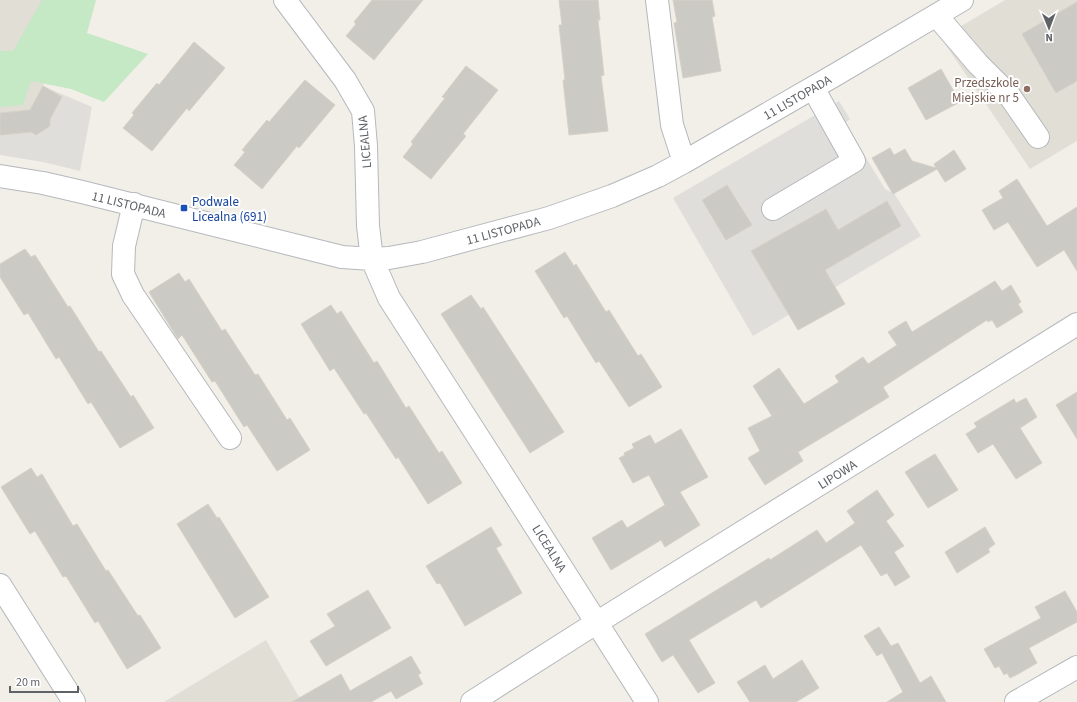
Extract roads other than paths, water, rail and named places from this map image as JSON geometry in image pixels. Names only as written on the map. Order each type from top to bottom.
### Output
[{"type":"street","name":"LICEALNA","points":[[285,0],[345,80],[363,111],[366,146],[368,226],[372,259],[389,298],[647,702]]},
{"type":"street","points":[[657,0],[672,124],[684,162]]},
{"type":"street","name":"11 LISTOPADA","points":[[0,176],[43,183],[134,204],[342,257],[372,259],[389,258],[422,252],[549,218],[612,196],[658,176],[813,88],[962,0]]},
{"type":"street","points":[[936,15],[978,64],[1009,95],[1038,137]]},
{"type":"street","points":[[773,209],[854,161],[813,88]]},
{"type":"street","points":[[134,204],[124,246],[123,274],[133,295],[230,438]]},
{"type":"street","name":"LIPOWA","points":[[472,702],[1077,324]]},
{"type":"street","points":[[0,585],[74,702]]},
{"type":"street","points":[[1016,702],[1077,667]]},
{"type":"place","name":"Przedszkole Miejskie nr 5","points":[[1027,89]]},
{"type":"place","name":"Podwale Licealna (691)","points":[[184,208]]}]
